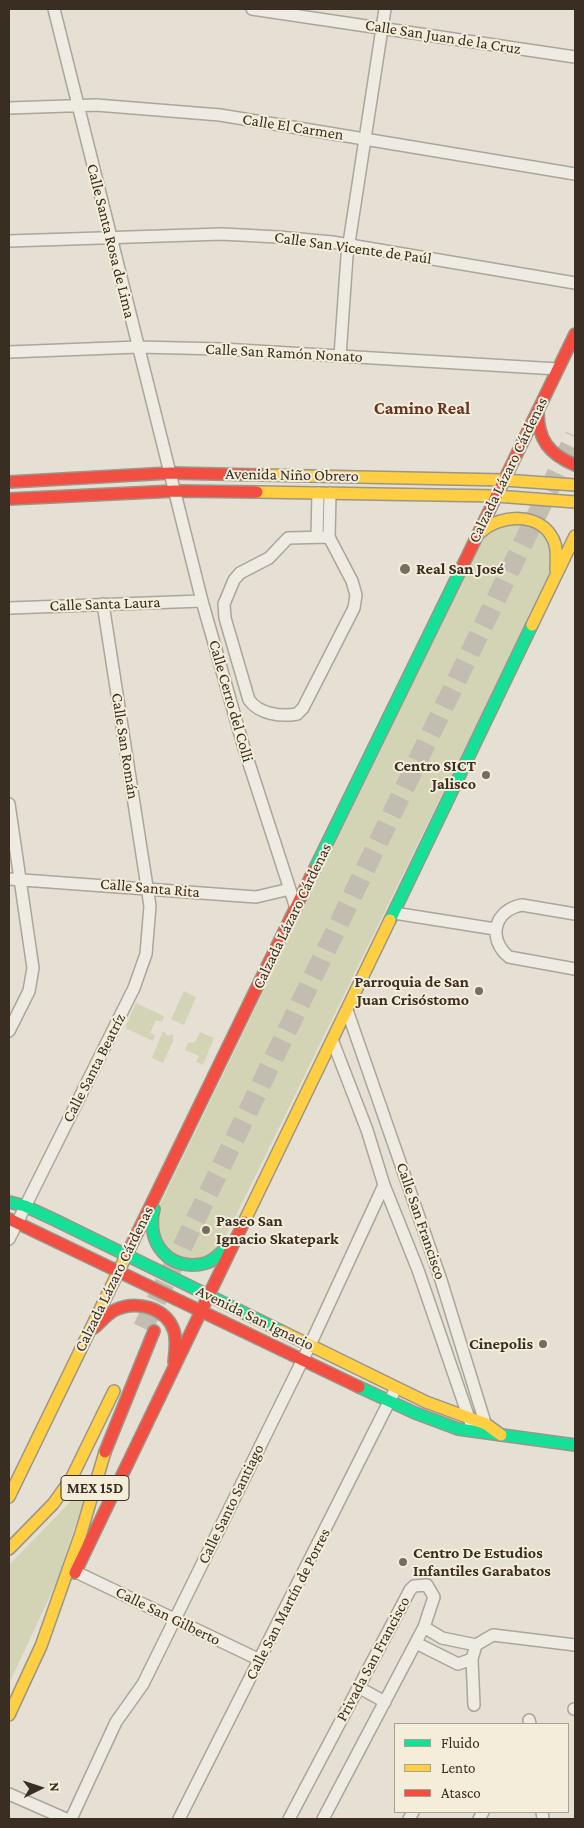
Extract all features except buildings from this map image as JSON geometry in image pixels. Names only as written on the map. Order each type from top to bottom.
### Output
[{"type":"main road","name":"Calzada Lázaro Cárdenas","points":[[9,1497],[575,334]]},
{"type":"main road","points":[[538,410],[537,427],[542,443],[561,460],[575,466]]},
{"type":"main road","name":"Avenida Niño Obrero","points":[[9,482],[170,473],[504,480],[575,485]]},
{"type":"main road","name":"Avenida Niño Obrero","points":[[9,499],[175,492],[496,496],[575,502]]},
{"type":"main road","points":[[478,534],[494,521],[513,517],[532,521],[545,528],[553,538],[557,551],[556,577]]},
{"type":"main road","points":[[41,1646],[208,1295],[333,1042],[575,536]]},
{"type":"main road","points":[[176,1152],[176,1159],[151,1216],[150,1231],[154,1245],[164,1254],[190,1266],[206,1263],[219,1256],[237,1237]]},
{"type":"main road","name":"Avenida San Ignacio","points":[[9,1202],[25,1206],[396,1388],[426,1402],[469,1418],[487,1430],[501,1435],[575,1445]]},
{"type":"main road","name":"Avenida San Ignacio","points":[[13,1221],[389,1402],[425,1417],[473,1432],[487,1430]]},
{"type":"main road","points":[[88,1334],[113,1311],[128,1305],[144,1306],[157,1310],[174,1330],[176,1347],[173,1368]]},
{"type":"main road","name":"MEX 15D","points":[[9,1715],[41,1646],[81,1533],[109,1437],[149,1330],[135,1346]]},
{"type":"main road","name":"MEX 15D","points":[[9,1549],[53,1504],[71,1479],[119,1380]]},
{"type":"street","name":"Calle Santa Rosa de Lima","points":[[54,9],[175,492]]},
{"type":"street","name":"Calle San Juan de la Cruz","points":[[252,9],[575,57]]},
{"type":"street","points":[[340,356],[348,245],[385,9]]},
{"type":"street","name":"Calle El Carmen","points":[[9,108],[77,104],[149,108],[220,115],[575,174]]},
{"type":"street","name":"Calle San Vicente de Paúl","points":[[9,241],[110,236],[222,234],[278,237],[348,245],[575,283]]},
{"type":"street","name":"Calle San Ramón Nonato","points":[[9,352],[138,347],[222,348],[558,369]]},
{"type":"street","name":"Calle Cerro del Colli","points":[[175,492],[202,601],[244,748],[296,908]]},
{"type":"street","points":[[317,536],[324,494]]},
{"type":"street","points":[[324,494],[329,536],[352,581],[356,595],[354,608],[303,708],[297,714],[290,716],[262,711],[254,707],[249,700],[224,612],[226,600],[234,580],[240,573],[269,558],[288,538],[329,536]]},
{"type":"street","name":"Calle Santa Laura","points":[[9,608],[202,601]]},
{"type":"street","name":"Calle San Román","points":[[103,604],[148,888]]},
{"type":"street","points":[[9,804],[15,878],[33,968],[28,992],[9,1031]]},
{"type":"street","name":"Calle Santa Rita","points":[[15,878],[256,897],[290,889]]},
{"type":"street","name":"Calle Santa Beatríz","points":[[9,1239],[13,1221],[25,1206],[134,988],[149,938],[148,888]]},
{"type":"street","points":[[575,914],[522,905],[513,907],[500,918],[495,929],[497,944],[509,957],[575,969]]},
{"type":"street","points":[[394,913],[495,929]]},
{"type":"street","name":"Calle San Francisco","points":[[348,1010],[433,1258],[487,1430]]},
{"type":"street","name":"Calle San Francisco","points":[[333,1042],[367,1130],[384,1185],[418,1270],[473,1432]]},
{"type":"street","points":[[367,1130],[387,1124]]},
{"type":"street","name":"Calle Santo Santiago","points":[[71,1819],[116,1722],[143,1684],[310,1345],[384,1185]]},
{"type":"street","points":[[418,1270],[424,1262],[433,1258]]},
{"type":"street","name":"Calle San Martín de Porres","points":[[179,1819],[396,1388]]},
{"type":"street","name":"Calle San Gilberto","points":[[76,1572],[260,1660]]},
{"type":"street","name":"Privada San Francisco","points":[[289,1819],[410,1590],[420,1585],[427,1586],[434,1598],[424,1627],[323,1819]]},
{"type":"street","points":[[424,1627],[442,1638],[476,1646]]},
{"type":"street","points":[[474,1704],[472,1659],[476,1646],[493,1635],[575,1645]]},
{"type":"street","points":[[416,1643],[458,1664],[472,1659]]},
{"type":"street","points":[[358,1687],[385,1702]]},
{"type":"street","points":[[9,1794],[66,1819]]},
{"type":"green space","points":[[498,523],[529,523],[551,540],[554,566],[221,1246],[201,1262],[172,1256],[155,1237],[157,1211],[486,532]]},
{"type":"green space","points":[[184,991],[196,997],[184,1025],[171,1019]]},
{"type":"green space","points":[[136,1003],[164,1016],[162,1022],[156,1020],[150,1033],[155,1035],[153,1041],[125,1028]]},
{"type":"green space","points":[[163,1031],[168,1036],[173,1034],[173,1041],[163,1063],[152,1058]]},
{"type":"green space","points":[[200,1032],[214,1038],[203,1065],[196,1062],[199,1056],[185,1050],[188,1043],[195,1042]]},
{"type":"green space","points":[[74,1498],[83,1502],[56,1583],[9,1684],[9,1565]]},
{"type":"tunnel","points":[[143,1328],[575,436]]},
{"type":"traffic: fast","points":[[314,870],[463,565]]},
{"type":"traffic: fast","points":[[390,920],[532,625]]},
{"type":"traffic: fast","points":[[9,1202],[25,1206],[55,1220],[281,1331]]},
{"type":"traffic: fast","points":[[154,1209],[153,1233],[157,1244],[171,1259],[181,1264],[193,1265],[209,1262],[216,1258],[230,1244]]},
{"type":"traffic: fast","points":[[359,1387],[415,1413],[458,1429],[575,1445]]},
{"type":"traffic: slow","points":[[262,475],[504,480],[575,485]]},
{"type":"traffic: slow","points":[[257,492],[496,496],[575,502]]},
{"type":"traffic: slow","points":[[481,532],[489,526],[509,519],[530,520],[539,524],[547,530],[555,543],[556,570]]},
{"type":"traffic: slow","points":[[532,625],[575,536]]},
{"type":"traffic: slow","points":[[244,1222],[390,920]]},
{"type":"traffic: slow","points":[[9,1497],[128,1252]]},
{"type":"traffic: slow","points":[[281,1331],[426,1402],[486,1424],[501,1435]]},
{"type":"traffic: slow","points":[[9,1549],[53,1504],[71,1479],[114,1391]]},
{"type":"traffic: slow","points":[[9,1715],[41,1646],[81,1533],[105,1452]]},
{"type":"traffic: jam","points":[[463,565],[575,334]]},
{"type":"traffic: jam","points":[[538,412],[540,431],[547,445],[558,456],[575,465]]},
{"type":"traffic: jam","points":[[9,482],[170,473],[262,475]]},
{"type":"traffic: jam","points":[[9,499],[175,491],[257,492]]},
{"type":"traffic: jam","points":[[128,1252],[314,870]]},
{"type":"traffic: jam","points":[[9,1219],[359,1387]]},
{"type":"traffic: jam","points":[[75,1573],[244,1222]]},
{"type":"traffic: jam","points":[[94,1328],[115,1310],[123,1307],[141,1306],[157,1311],[170,1323],[174,1331],[176,1343],[174,1362]]},
{"type":"traffic: jam","points":[[105,1452],[154,1331]]},
{"type":"place","name":"Real San José","points":[[405,569]]},
{"type":"place","name":"Centro SICT Jalisco","points":[[486,775]]},
{"type":"place","name":"Parroquia de San Juan Crisóstomo","points":[[479,991]]},
{"type":"place","name":"Paseo San Ignacio Skatepark","points":[[206,1230]]},
{"type":"place","name":"Cinepolis","points":[[543,1344]]},
{"type":"place","name":"Centro De Estudios Infantiles Garabatos","points":[[403,1562]]},
{"type":"district","name":"Camino Real","points":[[422,408]]}]
